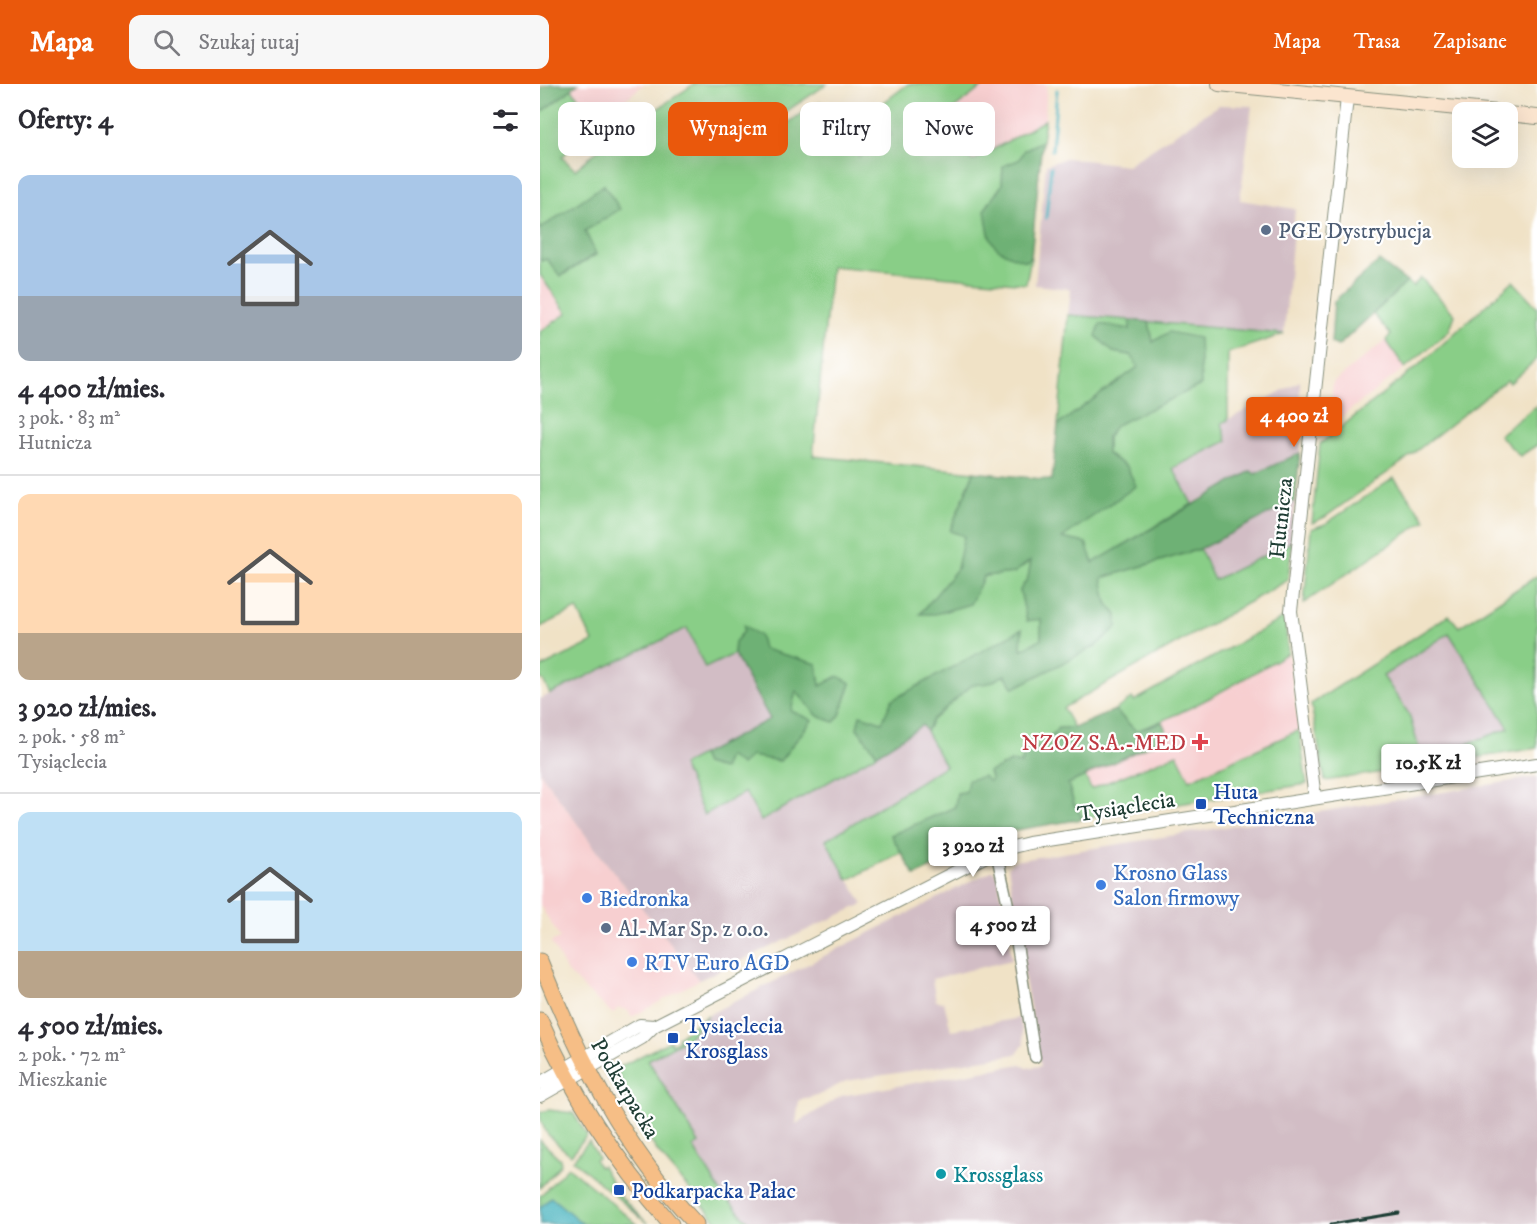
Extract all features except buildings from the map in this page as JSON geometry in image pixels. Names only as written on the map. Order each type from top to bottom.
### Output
[{"type":"main road","points":[[1219,84],[1452,108]]},
{"type":"main road","points":[[1518,115],[1537,117]]},
{"type":"main road","name":"Podkarpacka","points":[[540,961],[584,1063],[624,1133],[657,1178],[696,1224]]},
{"type":"main road","name":"Podkarpacka","points":[[540,1020],[566,1074],[632,1179],[671,1224]]},
{"type":"street","name":"Hutnicza","points":[[1315,798],[1291,611],[1347,98]]},
{"type":"street","name":"Tysiąclecia","points":[[566,1074],[640,1025],[654,1026],[996,852],[1029,843],[1537,764]]},
{"type":"street","points":[[996,852],[1017,945],[1035,1057]]},
{"type":"street","points":[[540,1083],[566,1074]]},
{"type":"street","points":[[540,1096],[566,1074]]},
{"type":"shaded area","points":[[578,84],[644,84],[622,102],[582,102],[572,89]]},
{"type":"shaded area","points":[[986,84],[1047,84],[1045,120],[995,148],[995,102],[963,102]]},
{"type":"shaded area","points":[[1219,105],[1252,106],[1240,200],[1295,209],[1284,334],[1068,315],[1071,289],[1035,285],[1046,165],[1066,158],[1127,165]]},
{"type":"shaded area","points":[[966,156],[982,156],[973,161]]},
{"type":"shaded area","points":[[540,275],[567,313],[540,332]]},
{"type":"shaded area","points":[[1386,340],[1405,368],[1328,427],[1333,382]]},
{"type":"shaded area","points":[[1300,381],[1300,453],[1255,474],[1251,471],[1192,504],[1173,468],[1227,441],[1222,423]]},
{"type":"shaded area","points":[[1295,501],[1292,542],[1214,580],[1200,549]]},
{"type":"shaded area","points":[[687,628],[705,668],[734,654],[770,719],[682,765],[745,792],[761,821],[922,725],[946,765],[826,840],[863,904],[699,980],[597,851],[540,772],[540,699]]},
{"type":"shaded area","points":[[1449,633],[1509,728],[1448,751],[1450,762],[1424,766],[1409,714],[1383,676]]},
{"type":"shaded area","points":[[1288,653],[1299,730],[1190,780],[1177,754],[1090,789],[1085,776],[1169,737],[1162,722]]},
{"type":"shaded area","points":[[540,772],[597,851],[699,980],[632,1017],[627,1010],[618,1008],[613,1014],[567,972],[551,942],[560,938],[540,905]]},
{"type":"shaded area","points":[[1537,777],[1537,1224],[751,1224],[722,1194],[693,1147],[699,1143],[648,1060],[688,1038],[708,1015],[993,870],[998,877],[1012,960],[932,979],[936,1001],[944,1002],[951,1030],[1020,1018],[1024,1044],[1017,1054],[846,1081],[821,1094],[799,1100],[796,1124],[841,1096],[1021,1064],[1027,1068],[1041,1066],[1024,975],[1008,866],[1014,861]]},
{"type":"green space","points":[[551,84],[578,84],[540,113],[540,88]]},
{"type":"green space","points":[[694,84],[827,84],[788,110],[788,102],[668,102],[668,156],[788,156],[788,123],[800,115],[800,156],[891,156],[891,102],[884,102],[908,84],[986,84],[963,102],[903,102],[903,156],[966,156],[973,161],[982,156],[995,156],[995,148],[1045,120],[1042,141],[1024,150],[1019,160],[1003,166],[1002,185],[985,209],[1025,261],[1031,258],[1026,284],[831,266],[813,456],[974,472],[950,530],[965,536],[957,569],[921,614],[984,576],[1014,573],[1031,560],[1028,578],[1020,591],[1027,621],[1041,618],[1041,639],[1021,651],[1021,630],[882,722],[857,728],[877,754],[761,821],[745,792],[704,815],[682,765],[701,755],[705,764],[723,769],[728,756],[751,756],[780,761],[812,720],[790,711],[796,691],[818,716],[840,715],[851,684],[820,686],[817,664],[763,649],[744,626],[744,631],[735,642],[734,654],[705,668],[687,628],[550,694],[543,680],[540,679],[540,668],[593,642],[577,609],[540,627],[540,332],[567,313],[540,275],[540,261],[547,259],[561,276],[596,255],[585,231],[604,185],[540,229],[540,113],[572,89],[582,102],[558,102],[558,156],[563,156],[575,170],[591,156],[656,156],[656,110]]},
{"type":"green space","points":[[1042,141],[1031,258],[1025,261],[1004,253],[993,244],[985,209],[1002,185],[1003,166],[1019,160],[1024,150]]},
{"type":"green space","points":[[604,185],[620,209],[585,231],[596,254],[560,276],[547,259],[540,261],[540,229]]},
{"type":"green space","points":[[1379,261],[1407,282],[1338,346],[1331,343],[1334,301]]},
{"type":"green space","points":[[1421,278],[1455,315],[1449,331],[1405,368],[1386,340],[1391,335],[1373,314],[1407,282],[1413,286]]},
{"type":"green space","points":[[1513,281],[1537,307],[1537,359],[1510,383],[1507,380],[1401,463],[1325,517],[1312,523],[1320,444],[1418,366]]},
{"type":"green space","points":[[1068,315],[1130,320],[1131,329],[1113,352],[1131,355],[1138,367],[1058,425]]},
{"type":"green space","points":[[1130,320],[1149,322],[1153,342],[1169,332],[1199,338],[1201,385],[1116,425],[1107,437],[1107,454],[1127,467],[1136,486],[1062,538],[1086,543],[1093,563],[1251,471],[1255,474],[1300,453],[1295,501],[1200,549],[1102,578],[1107,603],[1117,615],[1117,627],[1096,646],[1014,688],[1005,675],[989,683],[972,685],[932,720],[926,731],[922,725],[877,754],[857,728],[860,715],[882,722],[892,700],[1022,629],[1021,650],[1041,639],[1041,619],[1027,621],[1020,590],[1028,578],[1031,560],[1014,573],[984,576],[970,604],[935,614],[920,614],[957,569],[964,536],[950,531],[974,472],[1052,480],[1058,425],[1138,367],[1131,355],[1113,352],[1096,336],[1100,324],[1130,329]]},
{"type":"green space","points":[[1149,322],[1284,334],[1228,353],[1228,420],[1222,423],[1227,441],[1173,468],[1192,504],[1092,564],[1061,538],[1135,486],[1127,467],[1107,454],[1107,437],[1116,424],[1201,385],[1153,342]]},
{"type":"green space","points":[[1537,405],[1537,445],[1520,456],[1499,435]]},
{"type":"green space","points":[[1394,478],[1426,520],[1304,603],[1311,529],[1325,524]]},
{"type":"green space","points":[[1292,542],[1288,580],[1063,708],[1074,728],[1058,728],[1044,745],[1026,753],[1021,764],[1000,766],[989,782],[966,792],[957,793],[955,807],[891,835],[902,852],[848,880],[826,840],[945,766],[926,731],[932,720],[972,684],[989,683],[1005,675],[1014,687],[1117,615],[1107,603],[1102,578],[1200,549],[1214,580]]},
{"type":"green space","points":[[1537,576],[1537,748],[1450,762],[1448,751],[1509,728],[1449,633],[1383,676],[1409,714],[1424,766],[1325,781],[1311,704],[1449,615],[1459,627]]},
{"type":"green space","points":[[1285,617],[1288,653],[1214,696],[1136,731],[1115,710],[1132,698],[1134,701]]},
{"type":"green space","points":[[744,625],[760,636],[763,649],[817,664],[820,686],[838,676],[851,683],[840,715],[834,722],[818,716],[796,691],[791,711],[812,720],[780,761],[751,756],[741,765],[728,756],[723,769],[705,764],[701,755],[770,719],[734,654],[735,642],[744,631]]},
{"type":"green space","points":[[1115,710],[1136,731],[1162,722],[1169,736],[1068,784],[1074,804],[1083,819],[1004,832],[915,876],[891,835],[955,807],[957,793],[966,792],[968,780],[984,776],[989,782],[991,778],[989,772],[1011,762],[1021,764],[1026,754],[1042,746],[1042,739],[1052,736],[1058,728],[1074,728]]},
{"type":"green space","points":[[1299,730],[1307,784],[1083,819],[1074,804],[1068,784],[1085,776],[1091,789],[1177,754],[1190,780]]},
{"type":"green space","points":[[708,1015],[688,1038],[648,1060],[699,1143],[693,1147],[722,1194],[751,1224],[719,1224],[660,1155],[627,1107],[624,1089],[617,1070],[670,1041],[672,1044],[679,1040],[678,1037]]},
{"type":"green space","points":[[549,1110],[573,1113],[587,1135],[571,1155],[550,1136],[543,1125],[540,1112]]},
{"type":"green space","points":[[540,1140],[560,1159],[561,1164],[540,1188]]},
{"type":"green space","points":[[589,1141],[598,1158],[595,1160],[599,1167],[602,1166],[618,1194],[648,1224],[573,1160]]},
{"type":"green space","points":[[568,1167],[637,1224],[540,1224],[540,1196]]},
{"type":"water","points":[[551,1197],[583,1224],[540,1224],[540,1208]]},
{"type":"waterway","points":[[1052,150],[1057,90]]},
{"type":"waterway","points":[[1046,218],[1051,167]]},
{"type":"railway","points":[[1331,1224],[1399,1213]]},
{"type":"place","name":"PGE Dystrybucja","points":[[1266,230]]},
{"type":"place","name":"NZOZ S.A.-MED","points":[[1200,742]]},
{"type":"place","name":"Huta Techniczna","points":[[1201,804]]},
{"type":"place","name":"Krosno Glass Salon firmowy","points":[[1101,885]]},
{"type":"place","name":"Biedronka","points":[[587,898]]},
{"type":"place","name":"Al-Mar Sp. z o.o.","points":[[606,928]]},
{"type":"place","name":"RTV Euro AGD","points":[[632,962]]},
{"type":"place","name":"Tysiąclecia Krosglass","points":[[673,1038]]},
{"type":"place","name":"Krossglass","points":[[941,1174]]},
{"type":"place","name":"Podkarpacka Pałac","points":[[619,1190]]}]
